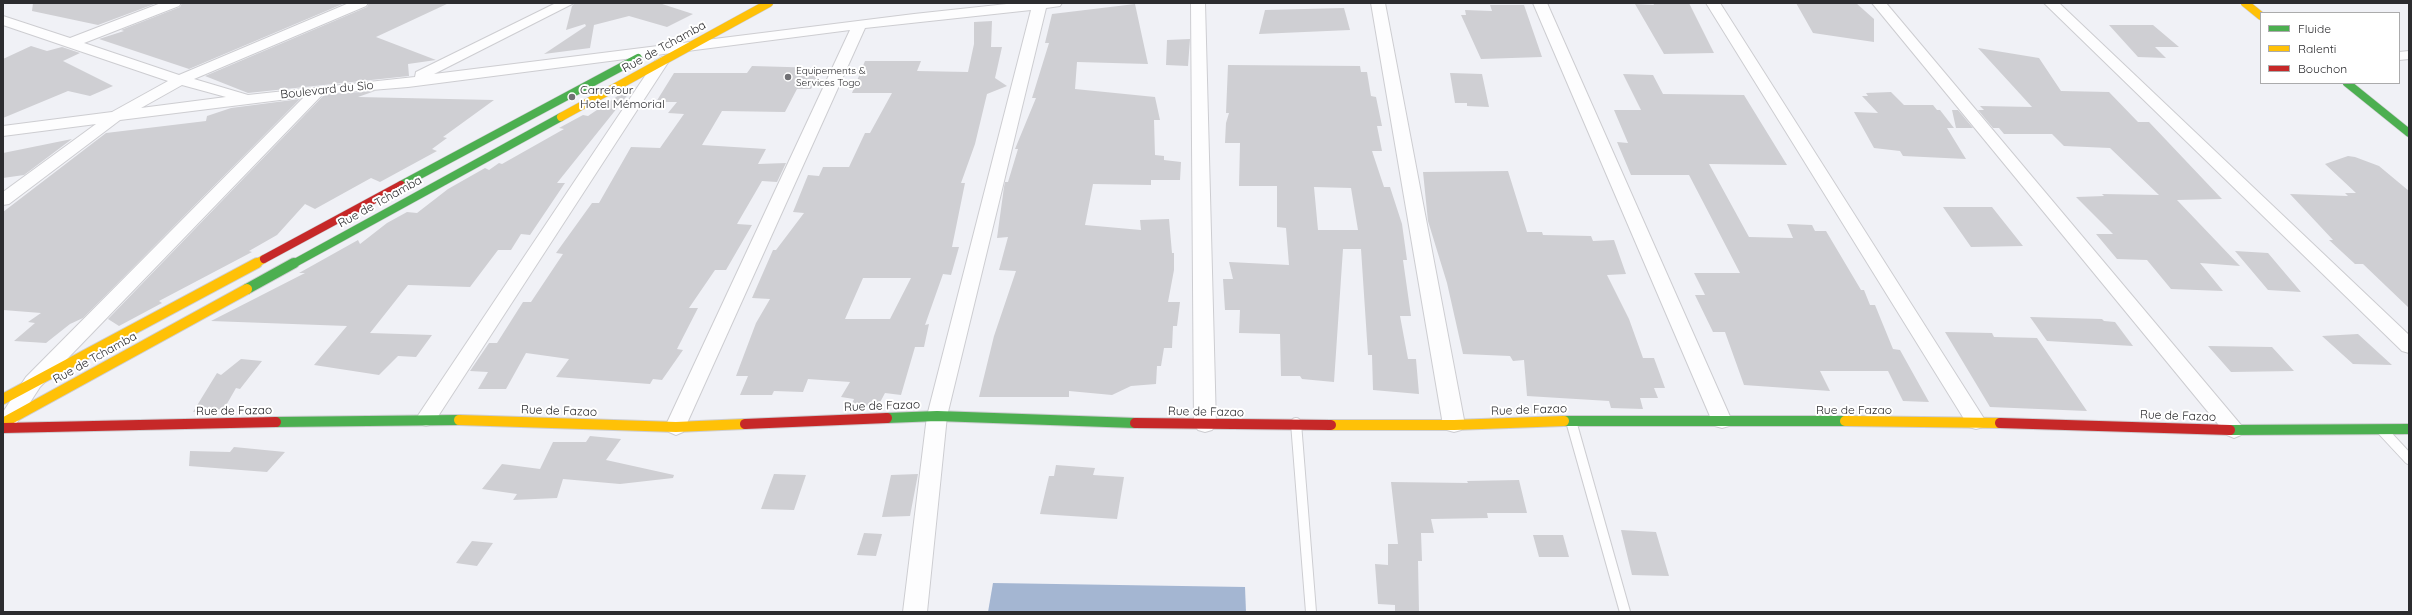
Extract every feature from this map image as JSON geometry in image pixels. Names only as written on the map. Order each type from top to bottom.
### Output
[{"type":"street","points":[[72,42],[174,3]]},
{"type":"street","points":[[3,200],[115,117],[180,80],[361,3]]},
{"type":"street","points":[[408,82],[567,3]]},
{"type":"street","name":"Rue de Tchamba","points":[[690,47],[768,3]]},
{"type":"street","points":[[1198,3],[1205,425]]},
{"type":"street","points":[[1378,3],[1454,425]]},
{"type":"street","points":[[1540,3],[1722,421]]},
{"type":"street","points":[[1713,3],[1976,422]]},
{"type":"street","points":[[1879,3],[2234,430]]},
{"type":"street","points":[[2051,3],[2409,346]]},
{"type":"street","points":[[2245,3],[2260,15]]},
{"type":"street","points":[[915,612],[937,416],[1045,4]]},
{"type":"street","name":"Boulevard du Sio","points":[[3,131],[319,90],[657,56],[690,47],[1045,4]]},
{"type":"street","points":[[3,20],[72,42],[180,80],[250,99]]},
{"type":"street","points":[[676,426],[859,26]]},
{"type":"street","name":"Rue de Tchamba","points":[[5,424],[657,56],[672,40]]},
{"type":"street","points":[[426,419],[657,56]]},
{"type":"street","name":"Rue de Tchamba","points":[[3,399],[657,56]]},
{"type":"street","points":[[2347,84],[2409,133]]},
{"type":"street","points":[[5,424],[33,382],[319,90]]},
{"type":"street","name":"Rue de Fazao","points":[[5,424],[426,419],[676,426],[937,416],[1205,425],[1454,425],[1571,421],[1722,421],[1976,422],[2234,430],[2409,429]]},
{"type":"lane","points":[[1571,421],[1625,612]]},
{"type":"lane","points":[[1296,424],[1311,612]]},
{"type":"lane","points":[[2381,429],[2409,459]]},
{"type":"water","points":[[993,583],[1245,587],[1246,612],[988,612]]},
{"type":"building","points":[[33,3],[157,3],[98,25],[32,11]]},
{"type":"building","points":[[182,3],[345,3],[189,69],[99,39],[124,31],[121,30],[180,7]]},
{"type":"building","points":[[369,3],[449,3],[376,37],[436,60],[408,64],[409,76],[248,93],[205,76],[367,7]]},
{"type":"building","points":[[575,3],[659,3],[693,14],[667,27],[629,16],[594,25],[590,48],[544,54],[586,26],[585,24],[566,30],[572,6]]},
{"type":"building","points":[[1653,3],[1689,3],[1714,53],[1664,54],[1635,4],[1654,5]]},
{"type":"building","points":[[1796,3],[1856,3],[1874,19],[1874,42],[1813,33]]},
{"type":"building","points":[[1135,4],[1148,64],[1077,62],[1075,89],[1155,97],[1160,120],[1154,120],[1155,155],[1164,156],[1164,160],[1181,162],[1180,180],[1151,180],[1151,185],[1093,184],[1085,225],[1141,230],[1140,220],[1169,219],[1172,253],[1174,253],[1174,270],[1168,302],[1180,302],[1177,326],[1173,326],[1172,348],[1164,348],[1161,366],[1157,366],[1156,384],[1131,386],[1112,395],[1069,391],[1069,397],[979,397],[994,336],[1016,271],[999,270],[1008,237],[997,238],[1004,187],[1005,182],[1008,182],[1018,149],[1015,149],[1036,98],[1032,98],[1049,43],[1045,43],[1052,14]]},
{"type":"building","points":[[1490,5],[1524,5],[1542,57],[1481,59],[1461,15],[1466,15],[1465,10],[1492,11]]},
{"type":"building","points":[[1344,8],[1350,30],[1259,34],[1265,10]]},
{"type":"building","points":[[992,21],[991,47],[1002,47],[995,78],[1007,86],[987,94],[975,144],[961,183],[965,183],[952,247],[959,247],[951,275],[943,274],[925,325],[929,324],[924,347],[915,347],[901,395],[885,393],[877,408],[852,404],[854,399],[841,397],[850,382],[808,379],[803,392],[774,391],[772,395],[740,395],[748,376],[736,376],[756,323],[770,299],[752,298],[773,250],[776,250],[804,213],[793,212],[808,175],[819,176],[823,167],[849,167],[865,133],[870,133],[892,93],[852,93],[865,61],[921,61],[917,71],[968,72],[974,44],[974,22]],"holes":[[[863,278],[911,278],[890,319],[845,319]]]},
{"type":"building","points":[[2109,25],[2153,25],[2179,47],[2155,47],[2166,58],[2138,57]]},
{"type":"building","points":[[1190,39],[1188,66],[1166,65],[1167,40]]},
{"type":"building","points":[[31,46],[47,51],[62,47],[80,53],[63,61],[113,86],[90,96],[68,91],[3,118],[3,59]]},
{"type":"building","points":[[1978,48],[2039,58],[2061,91],[2109,92],[2138,122],[2149,122],[2222,199],[2177,200],[2240,266],[2200,263],[2223,291],[2171,289],[2147,260],[2117,259],[2096,234],[2113,234],[2076,197],[2104,196],[2102,194],[2159,195],[2110,148],[2064,146],[2052,134],[2004,134],[1999,128],[1993,128],[1978,110],[1984,110],[1980,106],[2032,107]]},
{"type":"building","points":[[1228,65],[1360,66],[1361,72],[1367,72],[1371,96],[1376,97],[1382,126],[1377,126],[1382,151],[1372,151],[1384,187],[1390,187],[1402,224],[1407,260],[1403,260],[1411,316],[1400,316],[1408,359],[1416,359],[1419,394],[1373,390],[1372,355],[1368,355],[1361,249],[1343,249],[1334,382],[1302,379],[1300,376],[1281,376],[1280,334],[1239,333],[1240,310],[1225,310],[1223,279],[1233,279],[1229,262],[1289,265],[1286,228],[1277,227],[1277,186],[1239,186],[1240,143],[1225,143],[1226,123],[1229,113],[1226,113]],"holes":[[[1314,187],[1351,188],[1358,230],[1318,230]]]},
{"type":"building","points":[[752,66],[822,68],[811,89],[797,89],[785,112],[722,111],[702,145],[766,149],[758,164],[786,163],[777,182],[762,181],[737,224],[752,225],[726,270],[715,270],[689,308],[698,308],[677,349],[683,350],[662,380],[653,379],[650,384],[556,377],[569,359],[526,353],[506,389],[478,389],[488,372],[470,371],[489,343],[497,343],[523,302],[531,302],[563,254],[556,253],[592,203],[599,203],[631,147],[660,148],[684,114],[668,113],[677,102],[656,102],[674,73],[747,73]]},
{"type":"building","points":[[1450,73],[1482,74],[1489,107],[1467,106],[1467,103],[1455,103]]},
{"type":"building","points":[[1623,74],[1653,75],[1663,94],[1744,95],[1787,165],[1709,164],[1749,237],[1793,238],[1787,224],[1812,225],[1815,231],[1826,231],[1861,290],[1864,290],[1870,305],[1875,305],[1893,349],[1900,350],[1929,402],[1903,401],[1888,371],[1820,371],[1830,391],[1744,385],[1725,332],[1713,332],[1695,295],[1705,295],[1694,273],[1740,273],[1689,175],[1631,175],[1617,142],[1628,143],[1614,110],[1641,110]]},
{"type":"building","points":[[628,89],[630,92],[557,183],[565,183],[530,235],[521,234],[511,250],[498,250],[470,287],[408,285],[370,333],[432,335],[416,357],[398,356],[379,375],[314,365],[347,326],[211,321],[305,273],[299,273],[358,240],[360,244],[387,223],[407,212],[417,213],[448,189],[485,168],[489,170],[499,163],[502,164],[564,129],[559,128],[583,115],[588,116]]},
{"type":"building","points":[[375,91],[358,97],[494,100],[443,137],[447,138],[432,149],[437,151],[380,182],[371,178],[315,209],[305,204],[277,235],[249,251],[252,252],[159,301],[162,303],[119,326],[108,319],[324,95]]},
{"type":"building","points":[[1891,92],[1904,105],[1933,105],[1937,110],[1940,110],[1954,128],[1947,128],[1966,159],[1903,156],[1900,151],[1874,148],[1854,112],[1878,113],[1862,96],[1868,96],[1866,93]]},
{"type":"building","points":[[300,99],[83,318],[70,324],[46,343],[14,341],[35,323],[28,322],[41,313],[3,310],[3,212],[106,133],[206,121],[207,116],[231,108]]},
{"type":"building","points":[[1952,110],[1958,110],[1973,128],[1956,128]]},
{"type":"building","points":[[72,139],[24,175],[3,178],[3,153]]},
{"type":"building","points":[[2348,156],[2379,166],[2409,191],[2409,308],[2363,264],[2355,264],[2329,240],[2333,240],[2290,194],[2348,196],[2345,193],[2356,193],[2325,164]]},
{"type":"building","points":[[1508,171],[1527,232],[1542,232],[1543,235],[1591,236],[1593,241],[1614,240],[1626,274],[1607,275],[1629,319],[1643,358],[1654,358],[1665,388],[1654,388],[1658,398],[1640,398],[1643,409],[1611,408],[1609,401],[1527,396],[1524,360],[1513,361],[1510,356],[1463,354],[1447,283],[1428,221],[1423,172]]},
{"type":"building","points":[[1943,207],[1992,207],[2023,246],[1971,247]]},
{"type":"building","points":[[2235,251],[2268,253],[2301,292],[2268,290]]},
{"type":"building","points":[[2030,317],[2102,319],[2104,321],[2115,322],[2133,346],[2047,341]]},
{"type":"building","points":[[1945,332],[1992,333],[1994,337],[2037,338],[2087,411],[1990,407]]},
{"type":"building","points":[[2358,334],[2392,365],[2353,364],[2322,336]]},
{"type":"building","points":[[2208,346],[2272,347],[2294,371],[2231,372]]},
{"type":"building","points":[[241,359],[262,361],[240,389],[236,388],[224,409],[193,412],[217,373],[221,375]]},
{"type":"building","points":[[590,436],[621,439],[606,460],[674,475],[673,478],[620,484],[563,479],[557,498],[513,500],[517,494],[482,489],[502,464],[540,469],[553,442],[586,442]]},
{"type":"building","points":[[234,447],[285,452],[267,472],[189,466],[190,451],[230,452]]},
{"type":"building","points":[[1056,465],[1095,468],[1093,475],[1124,477],[1117,519],[1040,514],[1049,476],[1054,476]]},
{"type":"building","points":[[774,474],[806,475],[794,510],[761,509]]},
{"type":"building","points":[[918,474],[910,516],[882,517],[891,475]]},
{"type":"building","points":[[1519,480],[1527,513],[1487,513],[1488,518],[1431,519],[1434,533],[1421,533],[1422,561],[1418,561],[1419,612],[1395,612],[1395,605],[1378,604],[1375,564],[1388,565],[1388,544],[1398,544],[1391,482],[1468,483],[1467,481]]},
{"type":"building","points":[[1621,530],[1656,532],[1669,576],[1632,575]]},
{"type":"building","points":[[864,533],[882,534],[876,556],[857,555]]},
{"type":"building","points":[[1533,535],[1563,535],[1569,557],[1539,557]]},
{"type":"building","points":[[472,541],[493,543],[477,566],[456,563]]},
{"type":"traffic: fast","points":[[401,185],[638,58]]},
{"type":"traffic: fast","points":[[2348,84],[2409,133]]},
{"type":"traffic: fast","points":[[247,289],[561,117]]},
{"type":"traffic: fast","points":[[887,418],[937,416],[1135,423]]},
{"type":"traffic: fast","points":[[276,422],[459,420]]},
{"type":"traffic: fast","points":[[1564,421],[1845,421]]},
{"type":"traffic: fast","points":[[2230,430],[2409,429]]},
{"type":"traffic: slow","points":[[561,117],[769,3]]},
{"type":"traffic: slow","points":[[2245,3],[2260,15]]},
{"type":"traffic: slow","points":[[3,399],[264,259]]},
{"type":"traffic: slow","points":[[3,423],[247,289]]},
{"type":"traffic: slow","points":[[459,420],[676,427],[745,424]]},
{"type":"traffic: slow","points":[[1331,425],[1454,425],[1564,421]]},
{"type":"traffic: slow","points":[[1845,421],[2000,423]]},
{"type":"traffic: jam","points":[[264,259],[401,185]]},
{"type":"traffic: jam","points":[[745,424],[887,418]]},
{"type":"traffic: jam","points":[[3,428],[276,422]]},
{"type":"traffic: jam","points":[[1135,423],[1331,425]]},
{"type":"traffic: jam","points":[[2000,423],[2230,430]]},
{"type":"place","name":"Equipements & Services Togo","points":[[788,77]]},
{"type":"place","name":"Carrefour Hotel Mémorial","points":[[572,97]]}]
